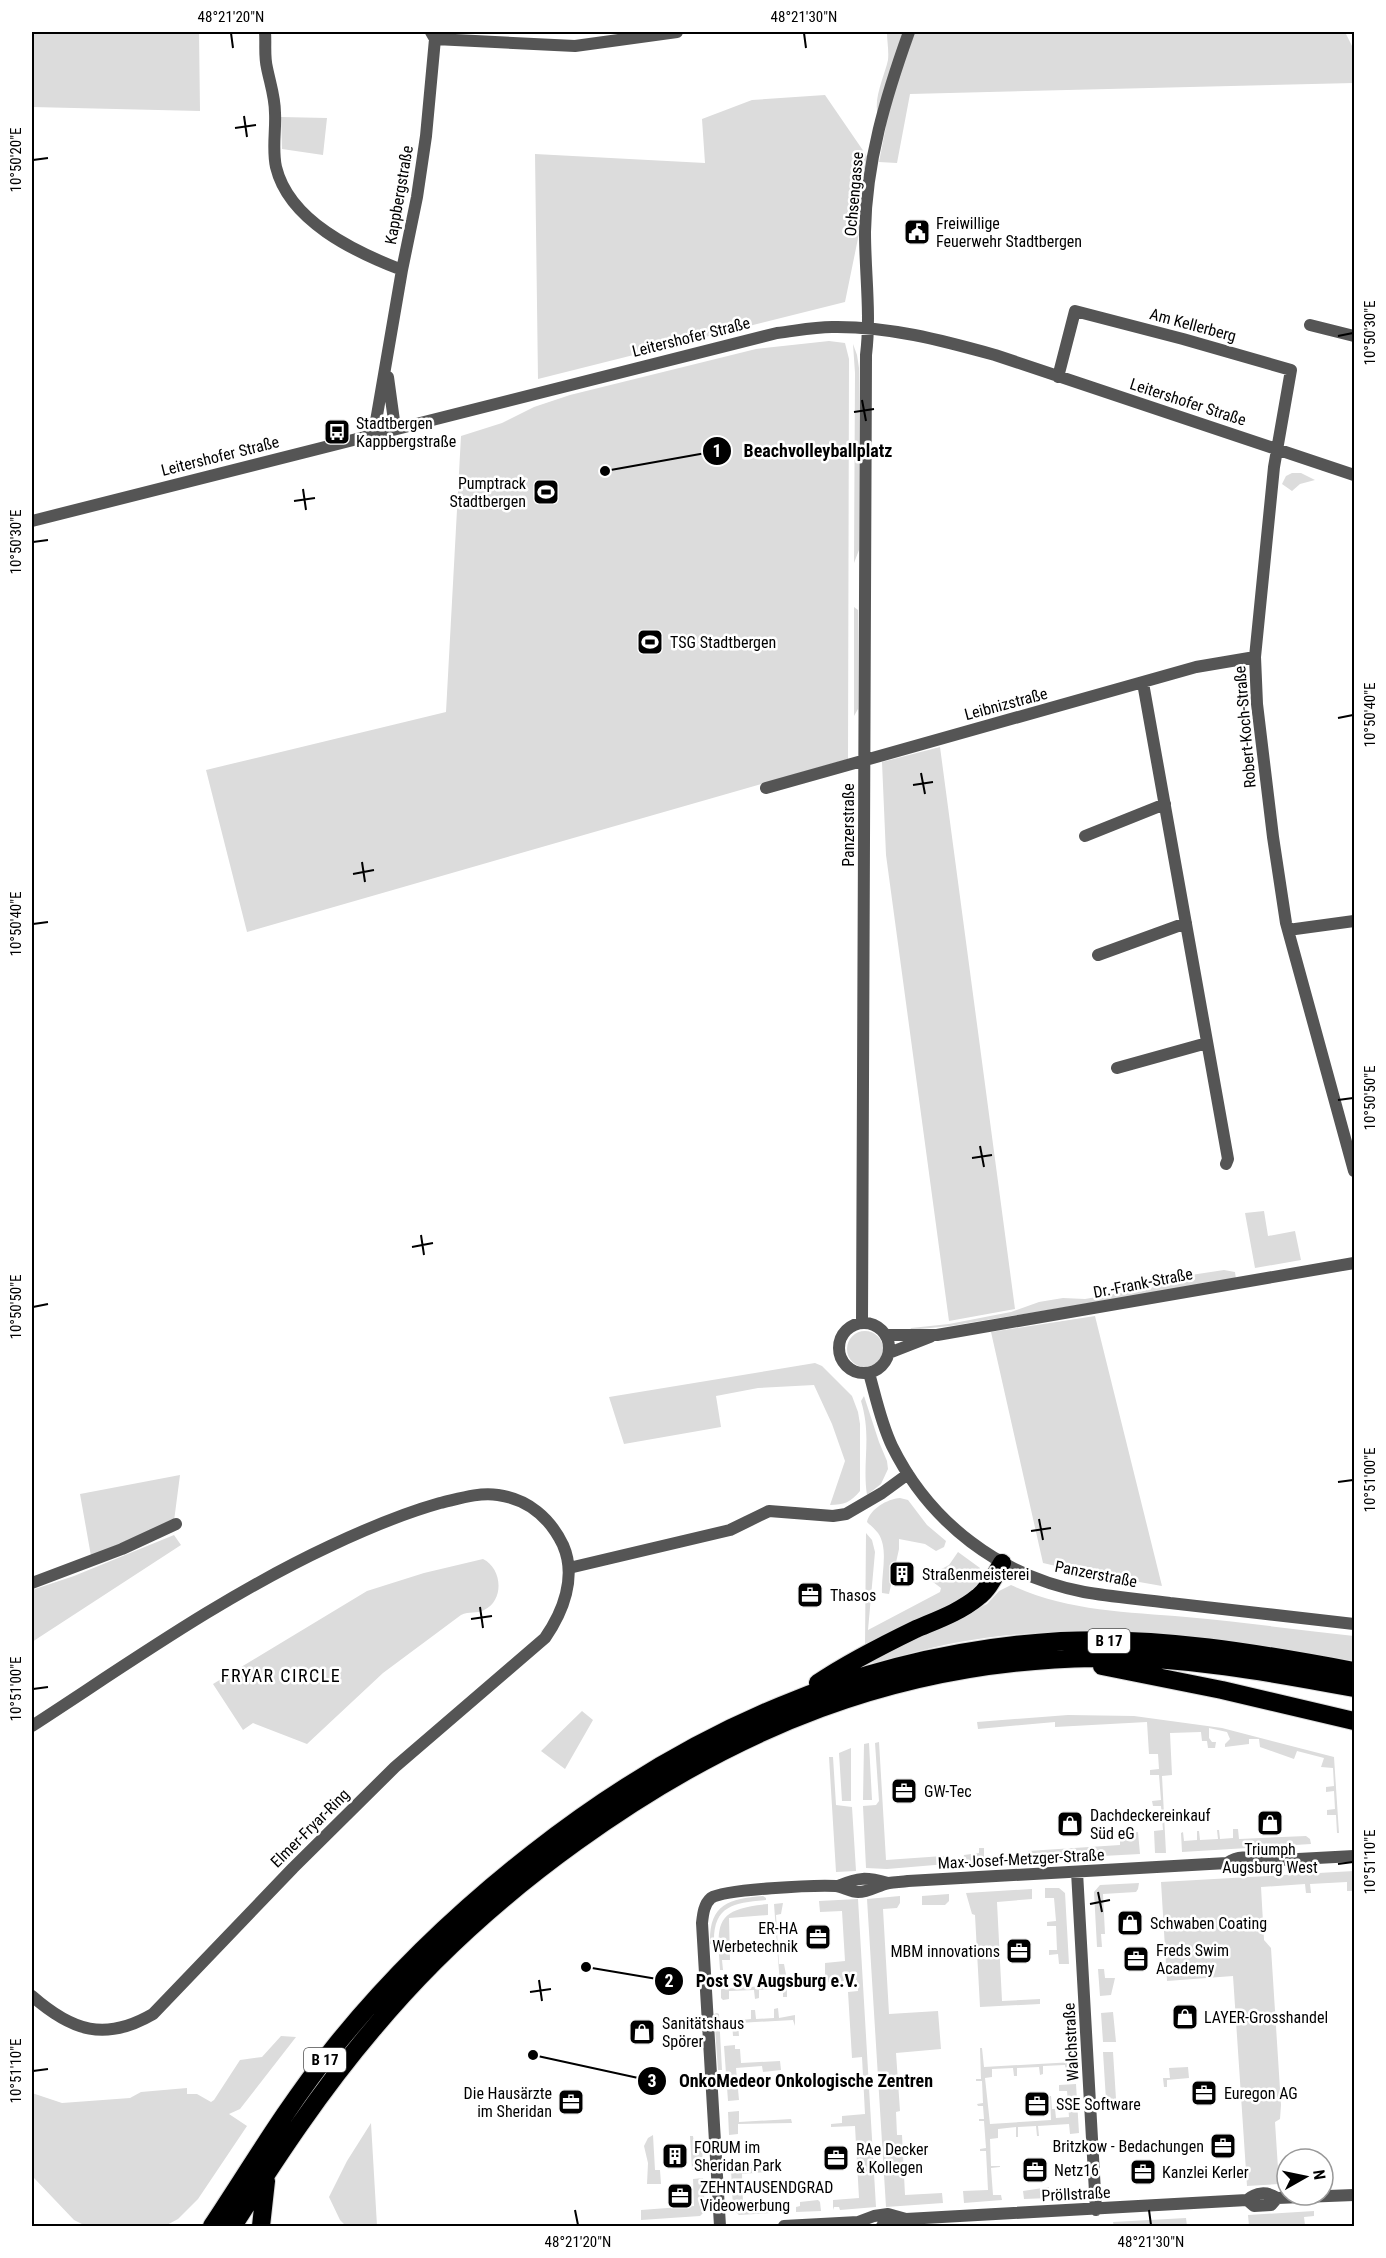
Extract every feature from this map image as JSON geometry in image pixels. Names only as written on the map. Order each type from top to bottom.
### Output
[{"type":"highway","points":[[859,1677],[979,1597],[989,1586],[1002,1563]]},
{"type":"highway","name":"B 17","points":[[233,2226],[321,2095],[375,2026],[429,1967],[526,1880],[622,1810],[709,1757],[771,1727],[859,1677],[908,1663],[988,1648],[1064,1641],[1156,1642],[1220,1648],[1354,1671]]},
{"type":"highway","name":"B 17","points":[[212,2226],[332,2050],[417,1954],[472,1903],[565,1828],[629,1783],[701,1742],[764,1711],[799,1697],[838,1670],[859,1677],[912,1680],[1025,1661],[1125,1658],[1254,1670],[1354,1688]]},
{"type":"highway","points":[[1065,1659],[1222,1690],[1354,1721]]},
{"type":"highway","points":[[261,2226],[267,2175]]},
{"type":"highway","points":[[199,2226],[225,2207]]},
{"type":"street","points":[[265,32],[266,65],[275,112],[274,154],[279,176],[288,194],[300,211],[354,249],[402,270]]},
{"type":"street","points":[[433,35],[507,37],[575,46],[611,36],[677,32]]},
{"type":"street","name":"Ochsengasse","points":[[869,328],[865,232],[868,182],[883,112],[909,32]]},
{"type":"street","name":"Kappbergstraße","points":[[377,433],[376,421],[420,178],[433,35]]},
{"type":"street","name":"Am Kellerberg","points":[[1058,376],[1076,311],[1291,370],[1276,448]]},
{"type":"street","points":[[1310,325],[1354,336]]},
{"type":"street","name":"Leitershofer Straße","points":[[32,521],[777,333],[830,327],[869,328],[941,340],[1058,376],[1354,475]]},
{"type":"street","name":"Panzerstraße","points":[[862,1323],[866,355],[869,328]]},
{"type":"street","name":"Kappbergstraße","points":[[386,364],[395,428]]},
{"type":"street","name":"Robert-Koch-Straße","points":[[1276,448],[1255,657],[1257,704],[1288,930],[1354,1172]]},
{"type":"street","name":"Leibnizstraße","points":[[766,788],[1196,668],[1255,657]]},
{"type":"street","points":[[1143,683],[1228,1159],[1226,1164]]},
{"type":"street","points":[[1085,836],[1165,804]]},
{"type":"street","points":[[1288,930],[1354,921]]},
{"type":"street","points":[[1098,955],[1186,923]]},
{"type":"street","points":[[1117,1068],[1207,1043]]},
{"type":"street","name":"Dr.-Frank-Straße","points":[[886,1335],[937,1335],[1354,1263]]},
{"type":"street","points":[[862,1323],[875,1326],[886,1335],[889,1353],[882,1366],[869,1373],[853,1371],[842,1359],[839,1351],[842,1336],[854,1325],[862,1323]]},
{"type":"street","name":"Dr.-Frank-Straße","points":[[889,1353],[937,1335]]},
{"type":"street","name":"Panzerstraße","points":[[869,1373],[881,1420],[908,1474],[934,1509],[955,1529],[975,1547],[1002,1563],[1036,1578],[1082,1591],[1354,1624]]},
{"type":"street","points":[[569,1568],[730,1530],[769,1511],[833,1516],[846,1514],[882,1493],[908,1474]]},
{"type":"street","name":"Elmer-Fryar-Ring","points":[[32,1726],[218,1606],[271,1575],[364,1530],[420,1509],[486,1494],[516,1499],[536,1510],[554,1529],[564,1547],[569,1568],[566,1595],[560,1614],[545,1638],[395,1767],[293,1868],[153,2014],[140,2022],[117,2030],[88,2030],[64,2021],[32,1996]]},
{"type":"street","points":[[32,1583],[122,1549],[176,1524]]},
{"type":"street","name":"Max-Josef-Metzger-Straße","points":[[720,2226],[702,1923],[705,1908],[710,1899],[723,1894],[838,1886],[862,1892],[888,1883],[1227,1863],[1236,1868],[1250,1867],[1259,1862],[1354,1856]]},
{"type":"street","name":"Walchstraße","points":[[1077,1872],[1096,2210]]},
{"type":"street","name":"Pröllstraße","points":[[784,2226],[858,2222],[888,2214],[906,2219],[1247,2200],[1254,2206],[1271,2205],[1277,2198],[1354,2195]]},
{"type":"street","name":"Pröllstraße","points":[[882,2226],[889,2226],[906,2219]]},
{"type":"street","name":"Pröllstraße","points":[[858,2222],[873,2226]]},
{"type":"shaded area","points":[[32,32],[199,32],[200,111],[32,107]]},
{"type":"shaded area","points":[[887,32],[1345,32],[1354,50],[1354,83],[910,94],[897,163],[879,162],[886,126],[880,120],[877,104],[888,60]]},
{"type":"shaded area","points":[[825,95],[873,165],[845,302],[538,379],[535,154],[705,163],[702,119],[752,100]]},
{"type":"shaded area","points":[[281,117],[327,118],[323,155],[282,149]]},
{"type":"shaded area","name":"TSG Stadtbergen","points":[[829,341],[845,343],[849,359],[848,759],[247,932],[206,770],[446,712],[461,436],[502,423],[534,407],[570,395],[756,349]]},
{"type":"shaded area","points":[[853,344],[859,368],[859,550],[854,563],[855,373]]},
{"type":"shaded area","points":[[1301,473],[1315,480],[1300,484],[1292,491],[1282,484],[1286,476]]},
{"type":"shaded area","points":[[854,607],[858,610],[858,709],[854,716]]},
{"type":"shaded area","points":[[940,747],[1015,1309],[949,1321],[886,855],[882,762]]},
{"type":"shaded area","points":[[1264,1211],[1268,1236],[1295,1231],[1301,1260],[1255,1268],[1245,1213]]},
{"type":"shaded area","points":[[1224,1270],[1235,1272],[1236,1279],[950,1326],[910,1330],[1011,1312],[1039,1302],[1063,1298],[1085,1299],[1166,1285],[1191,1275]]},
{"type":"shaded area","points":[[1095,1316],[1162,1586],[1043,1563],[991,1332]]},
{"type":"shaded area","points":[[865,1331],[878,1336],[883,1349],[878,1362],[865,1367],[852,1362],[847,1349],[852,1336]]},
{"type":"shaded area","points":[[815,1363],[822,1366],[852,1396],[858,1412],[860,1491],[847,1502],[839,1504],[830,1505],[845,1461],[832,1424],[814,1385],[758,1388],[716,1396],[721,1427],[624,1444],[609,1397]]},
{"type":"shaded area","points":[[864,1396],[888,1469],[881,1484],[867,1495],[866,1426],[861,1401]]},
{"type":"shaded area","points":[[180,1475],[174,1521],[91,1556],[80,1494]]},
{"type":"shaded area","points":[[900,1498],[908,1500],[927,1525],[946,1541],[944,1547],[936,1551],[925,1544],[899,1539],[889,1594],[882,1593],[883,1546],[878,1533],[867,1522],[880,1506],[890,1500]]},
{"type":"shaded area","points":[[866,1533],[872,1540],[875,1552],[868,1630],[940,1592],[941,1588],[933,1582],[934,1573],[949,1565],[958,1552],[980,1568],[978,1588],[968,1596],[865,1645]]},
{"type":"shaded area","points":[[174,1535],[181,1545],[32,1642],[32,1590],[74,1576]]},
{"type":"shaded area","points":[[483,1559],[494,1569],[497,1576],[498,1592],[491,1605],[481,1611],[461,1615],[383,1673],[307,1744],[253,1723],[243,1730],[213,1684],[367,1591],[424,1573]]},
{"type":"shaded area","points":[[1011,1585],[1053,1600],[1097,1609],[1354,1636],[1354,1661],[1205,1638],[1105,1631],[1005,1636],[954,1643],[871,1662],[987,1604],[999,1591]]},
{"type":"shaded area","points":[[582,1711],[593,1720],[565,1769],[541,1751]]},
{"type":"shaded area","points":[[1068,1715],[1134,1716],[1222,1728],[1334,1757],[1339,1833],[1337,1833],[1336,1815],[1327,1815],[1327,1810],[1335,1809],[1334,1791],[1326,1792],[1326,1787],[1334,1786],[1333,1768],[1321,1767],[1324,1758],[1297,1751],[1294,1759],[1260,1747],[1259,1739],[1249,1739],[1249,1744],[1225,1747],[1230,1739],[1227,1732],[1209,1728],[1209,1738],[1212,1742],[1216,1742],[1215,1748],[1208,1748],[1207,1741],[1202,1741],[1201,1732],[1170,1733],[1172,1775],[1162,1776],[1166,1853],[1155,1853],[1154,1831],[1163,1830],[1161,1806],[1153,1806],[1152,1801],[1161,1800],[1159,1775],[1150,1775],[1150,1770],[1159,1769],[1158,1754],[1149,1754],[1147,1722],[1055,1727],[1055,1722],[978,1729],[977,1722]]},
{"type":"shaded area","points":[[879,1742],[886,1860],[943,1856],[947,1864],[887,1869],[866,1868],[863,1806],[876,1805],[879,1801],[875,1743]]},
{"type":"shaded area","points":[[869,1743],[872,1800],[863,1800],[864,1744]]},
{"type":"shaded area","points":[[851,1748],[851,1801],[842,1801],[839,1753]]},
{"type":"shaded area","points":[[829,1757],[833,1757],[836,1805],[852,1807],[856,1871],[836,1872]]},
{"type":"shaded area","points":[[1233,1829],[1238,1829],[1239,1839],[1306,1836],[1310,1839],[1311,1844],[1182,1852],[1181,1833],[1183,1832],[1184,1841],[1197,1840],[1197,1831],[1199,1831],[1200,1840],[1218,1839],[1217,1830],[1219,1830],[1220,1839],[1233,1838]]},
{"type":"shaded area","points":[[1138,1832],[1140,1854],[1028,1860],[1028,1851],[1120,1845],[1120,1833]]},
{"type":"shaded area","points":[[979,1848],[984,1848],[984,1863],[962,1864],[964,1855],[979,1853]]},
{"type":"shaded area","points":[[1354,1871],[1352,1891],[1347,1891],[1347,1882],[1310,1884],[1311,1893],[1306,1893],[1305,1884],[1261,1887],[1264,1940],[1271,1948],[1281,2105],[1280,2119],[1275,2122],[1275,2184],[1247,2186],[1233,1976],[1167,1981],[1161,1882]]},
{"type":"shaded area","points":[[1139,1883],[1136,1892],[1103,1894],[1105,1934],[1101,1934],[1102,1947],[1097,1947],[1094,1892],[1100,1885]]},
{"type":"shaded area","points":[[1045,1888],[1059,1888],[1065,1893],[1069,1964],[1059,1964],[1058,1954],[1049,1955],[1049,1950],[1057,1950],[1056,1926],[1047,1926],[1047,1922],[1056,1921],[1054,1898],[1045,1898]]},
{"type":"shaded area","points":[[1032,1889],[1032,1899],[997,1902],[1002,2001],[1040,1999],[1040,2004],[980,2007],[975,1915],[972,1914],[966,1893]]},
{"type":"shaded area","points":[[949,1894],[949,1901],[945,1905],[922,1905],[922,1896]]},
{"type":"shaded area","points":[[763,1896],[766,1900],[735,1905],[722,1913],[717,1921],[714,1943],[710,1944],[713,1920],[723,1906],[740,1899]]},
{"type":"shaded area","points":[[900,1896],[897,1908],[883,1909],[889,2014],[938,2011],[941,2049],[896,2053],[900,2111],[896,2112],[897,2135],[902,2135],[905,2195],[942,2193],[943,2203],[886,2207],[867,1899]]},
{"type":"shaded area","points":[[858,1899],[876,2207],[840,2210],[839,2207],[834,2207],[833,2210],[833,2200],[859,2198],[855,2126],[831,2127],[831,2124],[842,2123],[842,2116],[865,2114],[862,2057],[852,2058],[848,1992],[858,1991],[857,1980],[792,1985],[792,1988],[787,1989],[787,1997],[783,1997],[783,1988],[759,1990],[759,1998],[755,1999],[754,1990],[729,1991],[729,1999],[723,2000],[721,1989],[780,1985],[774,1904],[783,1903],[781,1914],[776,1915],[779,1964],[784,1964],[787,1980],[825,1978],[825,1963],[845,1961],[842,1911],[820,1912],[819,1901]]},
{"type":"shaded area","points":[[768,1904],[768,1915],[729,1918],[730,1960],[722,1960],[723,1970],[720,1970],[719,1941],[723,1921],[737,1910]]},
{"type":"shaded area","points":[[1098,1969],[1104,1969],[1105,1978],[1115,1978],[1111,1995],[1100,1996]]},
{"type":"shaded area","points":[[778,2008],[779,2018],[795,2015],[795,2026],[793,2020],[738,2023],[739,2036],[733,2036],[732,2021],[751,2019],[751,2010],[755,2010],[756,2019],[774,2018],[774,2009]]},
{"type":"shaded area","points":[[1113,2012],[1116,2042],[1103,2042],[1101,2013]]},
{"type":"shaded area","points":[[714,2014],[719,2014],[722,2070],[718,2070]]},
{"type":"shaded area","points":[[281,2036],[296,2037],[240,2109],[229,2114],[247,2126],[198,2199],[178,2219],[165,2226],[86,2226],[74,2220],[32,2178],[32,2093],[62,2103],[130,2098],[141,2092],[187,2088],[187,2094],[197,2094],[211,2102],[240,2060],[262,2057]]},
{"type":"shaded area","points":[[735,2045],[735,2049],[740,2049],[741,2063],[780,2061],[781,2070],[763,2072],[762,2066],[736,2068],[739,2100],[728,2101],[724,2046]]},
{"type":"shaded area","points":[[980,2048],[982,2048],[984,2067],[1074,2062],[1075,2073],[1066,2073],[1065,2065],[1043,2066],[1043,2074],[1040,2075],[1039,2067],[1017,2068],[1017,2076],[1014,2076],[1013,2068],[992,2069],[992,2077],[985,2078],[990,2124],[1051,2120],[1050,2096],[1056,2118],[1069,2117],[1067,2091],[1059,2091],[1059,2085],[1076,2084],[1079,2133],[1070,2134],[1069,2124],[1038,2126],[1039,2136],[1037,2136],[1036,2126],[1018,2127],[1018,2137],[1016,2137],[1016,2127],[998,2129],[998,2138],[990,2139],[991,2166],[1000,2167],[991,2168],[993,2195],[1001,2195],[1002,2200],[964,2203],[963,2191],[988,2190],[986,2151],[980,2151],[986,2148],[984,2121],[979,2121],[979,2119],[984,2119],[983,2106],[977,2104],[983,2103],[982,2081],[976,2081],[976,2079],[981,2079]]},
{"type":"shaded area","points":[[1103,2052],[1113,2052],[1116,2099],[1106,2100]]},
{"type":"shaded area","points":[[1188,2067],[1189,2078],[1167,2080],[1167,2087],[1164,2087],[1163,2078],[1170,2078],[1169,2068]]},
{"type":"shaded area","points":[[739,2111],[739,2122],[791,2119],[792,2123],[738,2124],[738,2134],[729,2135],[728,2112]]},
{"type":"shaded area","points":[[371,2123],[377,2226],[346,2226],[340,2220],[329,2197],[347,2161]]},
{"type":"shaded area","points":[[653,2135],[655,2170],[660,2170],[661,2184],[647,2184],[648,2163],[644,2146],[648,2138]]},
{"type":"shaded area","points":[[690,2136],[693,2136],[694,2143],[702,2143],[703,2169],[692,2170]]},
{"type":"shaded area","points":[[768,2167],[769,2172],[742,2174],[743,2204],[761,2204],[762,2208],[770,2208],[771,2213],[739,2215],[733,2209],[731,2169]]},
{"type":"shaded area","points":[[703,2178],[705,2211],[700,2216],[641,2220],[641,2210],[694,2206],[693,2179]]},
{"type":"shaded area","points":[[1049,2187],[1049,2198],[1024,2199],[1023,2191]]},
{"type":"shaded area","points":[[818,2200],[821,2211],[796,2212],[796,2207],[800,2206],[800,2202]]},
{"type":"shaded area","points":[[1314,2211],[1314,2216],[1304,2217],[1305,2225],[1249,2226],[1248,2215]]},
{"type":"shaded area","points":[[1186,2218],[1187,2226],[1114,2226],[1113,2222]]},
{"type":"place","name":"Freiwillige Feuerwehr Stadtbergen","points":[[917,232]]},
{"type":"place","name":"Stadtbergen Kappbergstraße","points":[[337,432]]},
{"type":"place","name":"Beachvolleyballplatz","points":[[605,471]]},
{"type":"place","name":"Pumptrack Stadtbergen","points":[[546,492]]},
{"type":"place","name":"TSG Stadtbergen","points":[[650,642]]},
{"type":"place","name":"Straßenmeisterei","points":[[902,1574]]},
{"type":"place","name":"Thasos","points":[[810,1595]]},
{"type":"place","name":"GW-Tec","points":[[904,1791]]},
{"type":"place","name":"Triumph Augsburg West","points":[[1270,1823]]},
{"type":"place","name":"Dachdeckereinkauf Süd eG","points":[[1070,1824]]},
{"type":"place","name":"Schwaben Coating","points":[[1130,1923]]},
{"type":"place","name":"ER-HA Werbetechnik","points":[[818,1937]]},
{"type":"place","name":"MBM innovations","points":[[1019,1951]]},
{"type":"place","name":"Freds Swim Academy","points":[[1136,1959]]},
{"type":"place","name":"Post SV Augsburg e.V.","points":[[586,1967]]},
{"type":"place","name":"LAYER-Grosshandel","points":[[1185,2017]]},
{"type":"place","name":"Sanitätshaus Spörer","points":[[642,2032]]},
{"type":"place","name":"OnkoMedeor Onkologische Zentren","points":[[533,2055]]},
{"type":"place","name":"Euregon AG","points":[[1204,2093]]},
{"type":"place","name":"Die Hausärzte im Sheridan","points":[[571,2102]]},
{"type":"place","name":"SSE Software","points":[[1037,2104]]},
{"type":"place","name":"Britzkow - Bedachungen","points":[[1223,2146]]},
{"type":"place","name":"FORUM im Sheridan Park","points":[[675,2156]]},
{"type":"place","name":"RAe Decker & Kollegen","points":[[836,2158]]},
{"type":"place","name":"Netz16","points":[[1035,2170]]},
{"type":"place","name":"Kanzlei Kerler","points":[[1143,2172]]},
{"type":"place","name":"ZEHNTAUSENDGRAD Videowerbung","points":[[680,2196]]},
{"type":"district","name":"FRYAR CIRCLE","points":[[281,1675]]}]
